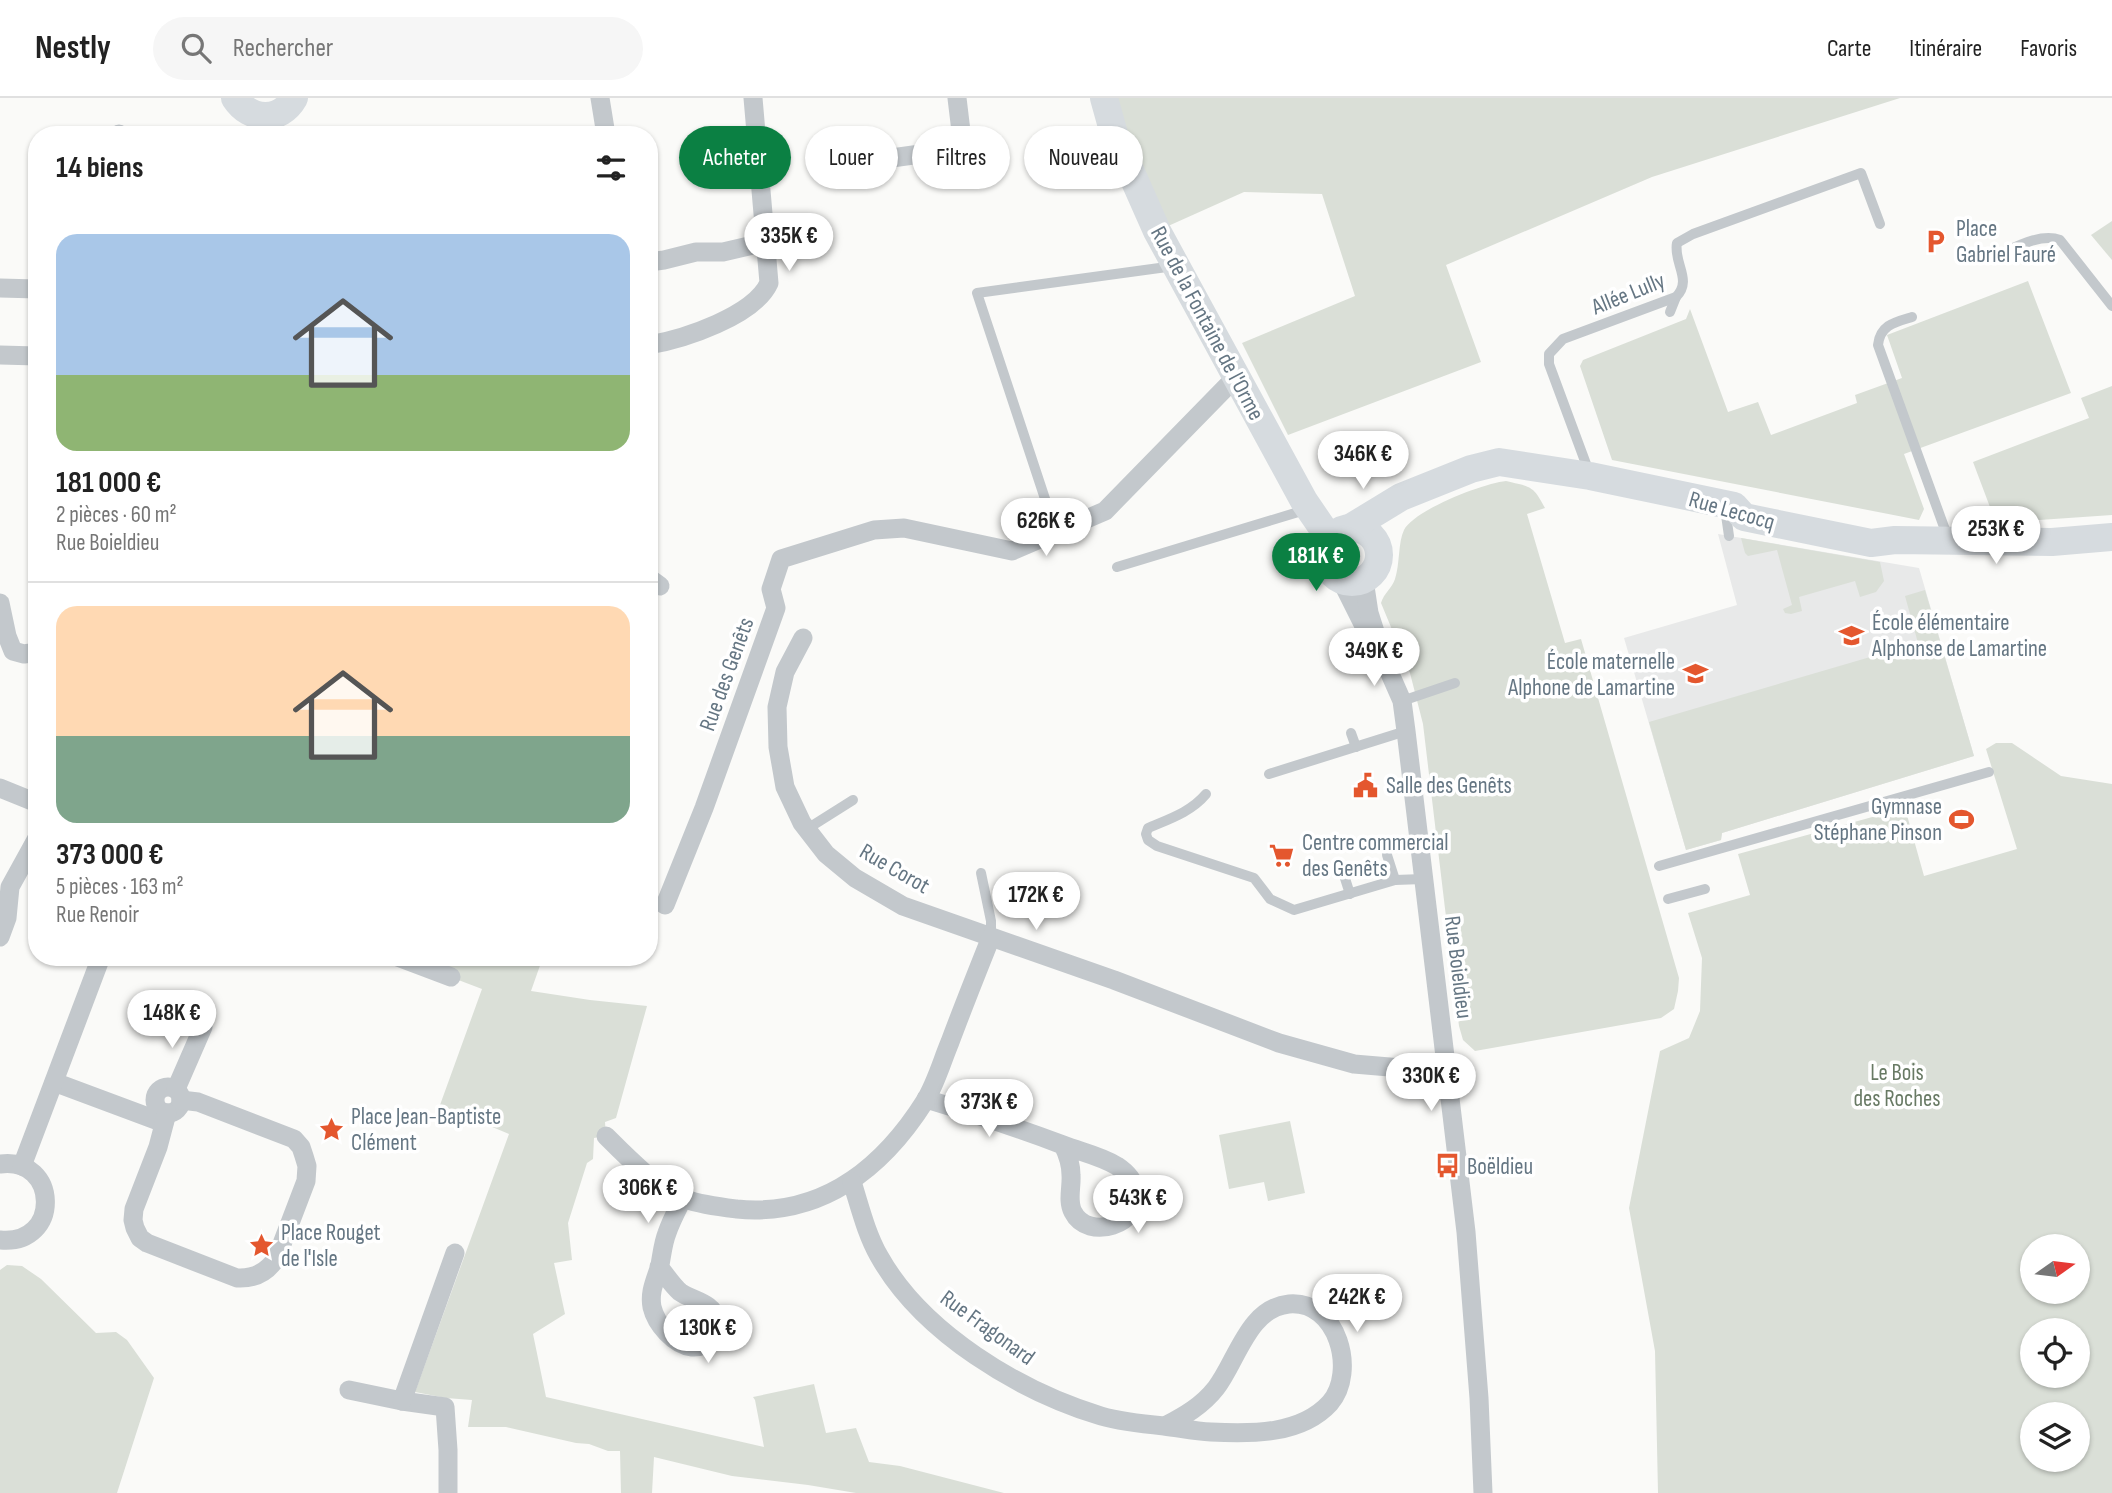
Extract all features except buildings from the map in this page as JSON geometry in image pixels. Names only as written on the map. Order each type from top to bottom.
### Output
[{"type":"street","points":[[235,98],[262,126],[289,106],[294,98]]},
{"type":"street","points":[[600,98],[605,126]]},
{"type":"street","points":[[658,343],[710,328],[765,292],[769,283],[753,98]]},
{"type":"street","points":[[898,157],[963,148],[957,98]]},
{"type":"street","name":"Rue de la Fontaine de l'Orme","points":[[1104,98],[1114,134],[1157,231],[1337,562]]},
{"type":"street","points":[[658,261],[696,252],[723,252],[766,242]]},
{"type":"street","points":[[0,288],[28,289]]},
{"type":"street","points":[[0,355],[28,356]]},
{"type":"street","name":"Rue des Genêts","points":[[665,905],[704,808],[775,608],[771,589],[781,559],[890,527],[1012,551],[1105,511],[1237,377]]},
{"type":"street","name":"Rue Lecocq","points":[[1337,562],[1401,497],[1471,469],[1499,462],[1590,476],[1734,506],[1744,517],[1871,542],[2052,542],[2112,537]]},
{"type":"street","points":[[1337,562],[1376,569],[1379,561],[1377,544],[1385,520],[1401,497]]},
{"type":"street","points":[[1337,562],[1366,531],[1377,544]]},
{"type":"street","name":"Rue Boieldieu","points":[[1337,562],[1369,613],[1384,660],[1402,701],[1465,1216],[1473,1306],[1483,1493]]},
{"type":"street","points":[[0,603],[13,651],[28,653]]},
{"type":"street","name":"Rue Corot","points":[[803,638],[785,672],[777,707],[778,747],[785,787],[807,829],[826,854],[855,878],[903,906],[1114,980],[1279,1042],[1354,1064],[1413,1069],[1446,1066]]},
{"type":"street","points":[[0,788],[28,799]]},
{"type":"street","points":[[0,937],[7,918],[10,887],[28,854]]},
{"type":"street","points":[[606,1136],[649,1177],[683,1198],[713,1206],[784,1209],[821,1198],[852,1182],[900,1136],[926,1099],[990,937]]},
{"type":"street","points":[[22,1166],[98,966]]},
{"type":"street","points":[[422,966],[451,977]]},
{"type":"street","points":[[54,1082],[172,1106],[198,1102],[294,1139],[301,1147],[307,1166],[306,1181],[272,1265],[260,1275],[237,1278],[229,1276],[147,1243],[140,1238],[132,1220],[134,1209],[172,1106],[203,1027]]},
{"type":"street","points":[[926,1099],[1019,1128],[1063,1145],[1118,1167],[1135,1186],[1138,1198],[1134,1209],[1124,1220],[1113,1226],[1095,1227],[1082,1222],[1073,1213],[1070,1198],[1070,1159],[1063,1145]]},
{"type":"street","points":[[0,1164],[22,1166],[36,1176],[43,1187],[46,1202],[45,1214],[30,1234],[9,1241],[0,1240]]},
{"type":"street","name":"Rue Fragonard","points":[[852,1182],[878,1254],[900,1286],[942,1329],[1015,1381],[1058,1401],[1103,1417],[1195,1431],[1243,1433],[1275,1431],[1301,1422],[1323,1411],[1337,1395],[1344,1372],[1333,1327],[1321,1315],[1306,1306],[1288,1304],[1271,1311],[1254,1322],[1216,1388],[1188,1414],[1166,1426]]},
{"type":"street","points":[[659,1267],[666,1234],[683,1198]]},
{"type":"street","points":[[402,1401],[455,1253]]},
{"type":"street","points":[[349,1390],[402,1401],[445,1406],[449,1450],[448,1493]]},
{"type":"lane","name":"Allée Lully","points":[[1563,339],[1676,297],[1684,285],[1675,248],[1683,238],[1848,177],[1861,173],[1880,224]]},
{"type":"lane","points":[[1991,258],[2042,238],[2060,240],[2112,306]]},
{"type":"lane","points":[[1056,532],[977,293],[1177,266]]},
{"type":"lane","points":[[1670,312],[1676,297]]},
{"type":"lane","points":[[1912,317],[1888,325],[1879,337],[1878,345],[1949,542]]},
{"type":"lane","points":[[1576,347],[1563,339],[1551,349],[1549,363],[1590,476]]},
{"type":"lane","points":[[1724,504],[1728,536]]},
{"type":"lane","points":[[1117,566],[1309,509]]},
{"type":"lane","points":[[1402,701],[1455,683]]},
{"type":"lane","points":[[1269,774],[1406,731]]},
{"type":"lane","points":[[1351,733],[1356,747]]},
{"type":"lane","points":[[1658,866],[1989,772]]},
{"type":"lane","points":[[1206,794],[1189,810],[1148,828],[1148,840],[1157,846],[1254,878],[1270,899],[1294,911],[1395,880],[1423,879]]},
{"type":"lane","points":[[807,829],[853,800]]},
{"type":"lane","points":[[1387,855],[1395,880]]},
{"type":"lane","points":[[1342,869],[1350,894]]},
{"type":"lane","points":[[981,873],[991,921],[990,937]]},
{"type":"lane","points":[[1668,899],[1704,889]]},
{"type":"shaded area","points":[[1718,534],[1919,568],[1974,756],[1722,833],[1721,840],[1686,850],[1624,638],[1737,605]]},
{"type":"green space","points":[[1104,98],[1900,98],[1652,177],[1446,265],[1481,362],[1288,435],[1242,343],[1355,296],[1322,194],[1244,192],[1157,231],[1140,189],[1143,189],[1143,126],[1115,126]]},
{"type":"green space","points":[[2112,221],[2112,260],[2091,235]]},
{"type":"green space","points":[[2028,281],[2071,393],[1904,454],[1924,509],[1919,520],[1612,460],[1580,366],[1583,360],[1686,319],[1690,309],[1728,412],[1758,402],[1771,435],[1857,403],[1855,395],[1902,378],[1887,335]]},
{"type":"green space","points":[[2112,386],[2112,515],[1996,523],[1973,462],[2089,418],[2081,398]]},
{"type":"green space","points":[[1506,481],[1530,488],[1545,508],[1527,514],[1565,643],[1581,639],[1679,978],[1674,1009],[1661,1018],[1475,1051],[1463,1040],[1459,1026],[1423,724],[1410,673],[1381,603],[1395,579],[1402,535],[1410,522],[1450,499]]},
{"type":"green space","points":[[1741,538],[1880,562],[1884,581],[1876,592],[1860,597],[1855,581],[1799,597],[1802,611],[1785,613],[1783,609],[1792,605],[1777,550],[1748,556]]},
{"type":"green space","points":[[1925,590],[1974,756],[1722,833],[1721,840],[1686,850],[1649,722],[1918,643],[1905,596]]},
{"type":"green space","name":"Le Bois des Roches","points":[[1996,743],[2012,743],[2061,776],[2112,784],[2112,1493],[1658,1493],[1655,1351],[1629,1208],[1660,1051],[1689,1038],[1700,1011],[1702,958],[1688,913],[1750,895],[1738,854],[1905,808],[1924,876],[2017,849],[1986,749]]},
{"type":"green space","points":[[422,966],[540,966],[531,991],[647,1006],[616,1118],[605,1122],[606,1136],[594,1138],[593,1159],[587,1163],[568,1223],[572,1260],[554,1263],[565,1314],[533,1334],[546,1397],[764,1447],[753,1397],[814,1384],[826,1433],[856,1428],[869,1462],[900,1466],[1004,1493],[856,1493],[732,1476],[654,1457],[652,1493],[621,1493],[620,1451],[608,1451],[589,1444],[506,1427],[468,1427],[472,1400],[415,1392],[509,1134],[440,1105],[482,989]]},
{"type":"green space","points":[[1290,1121],[1305,1193],[1268,1201],[1264,1182],[1229,1189],[1219,1135]]},
{"type":"green space","points":[[7,1265],[22,1266],[41,1279],[96,1333],[116,1332],[127,1340],[154,1378],[117,1493],[0,1493],[0,1270]]},
{"type":"place","name":"Place Gabriel Fauré","points":[[1936,241]]},
{"type":"place","name":"École élémentaire Alphonse de Lamartine","points":[[1852,635]]},
{"type":"place","name":"École maternelle Alphone de Lamartine","points":[[1695,674]]},
{"type":"place","name":"Salle des Genêts","points":[[1366,785]]},
{"type":"place","name":"Gymnase Stéphane Pinson","points":[[1962,819]]},
{"type":"place","name":"Centre commercial des Genêts","points":[[1282,855]]},
{"type":"place","name":"Place Jean-Baptiste Clément","points":[[331,1129]]},
{"type":"place","name":"Boëldieu","points":[[1447,1166]]},
{"type":"place","name":"Place Rouget de l'Isle","points":[[261,1245]]}]
